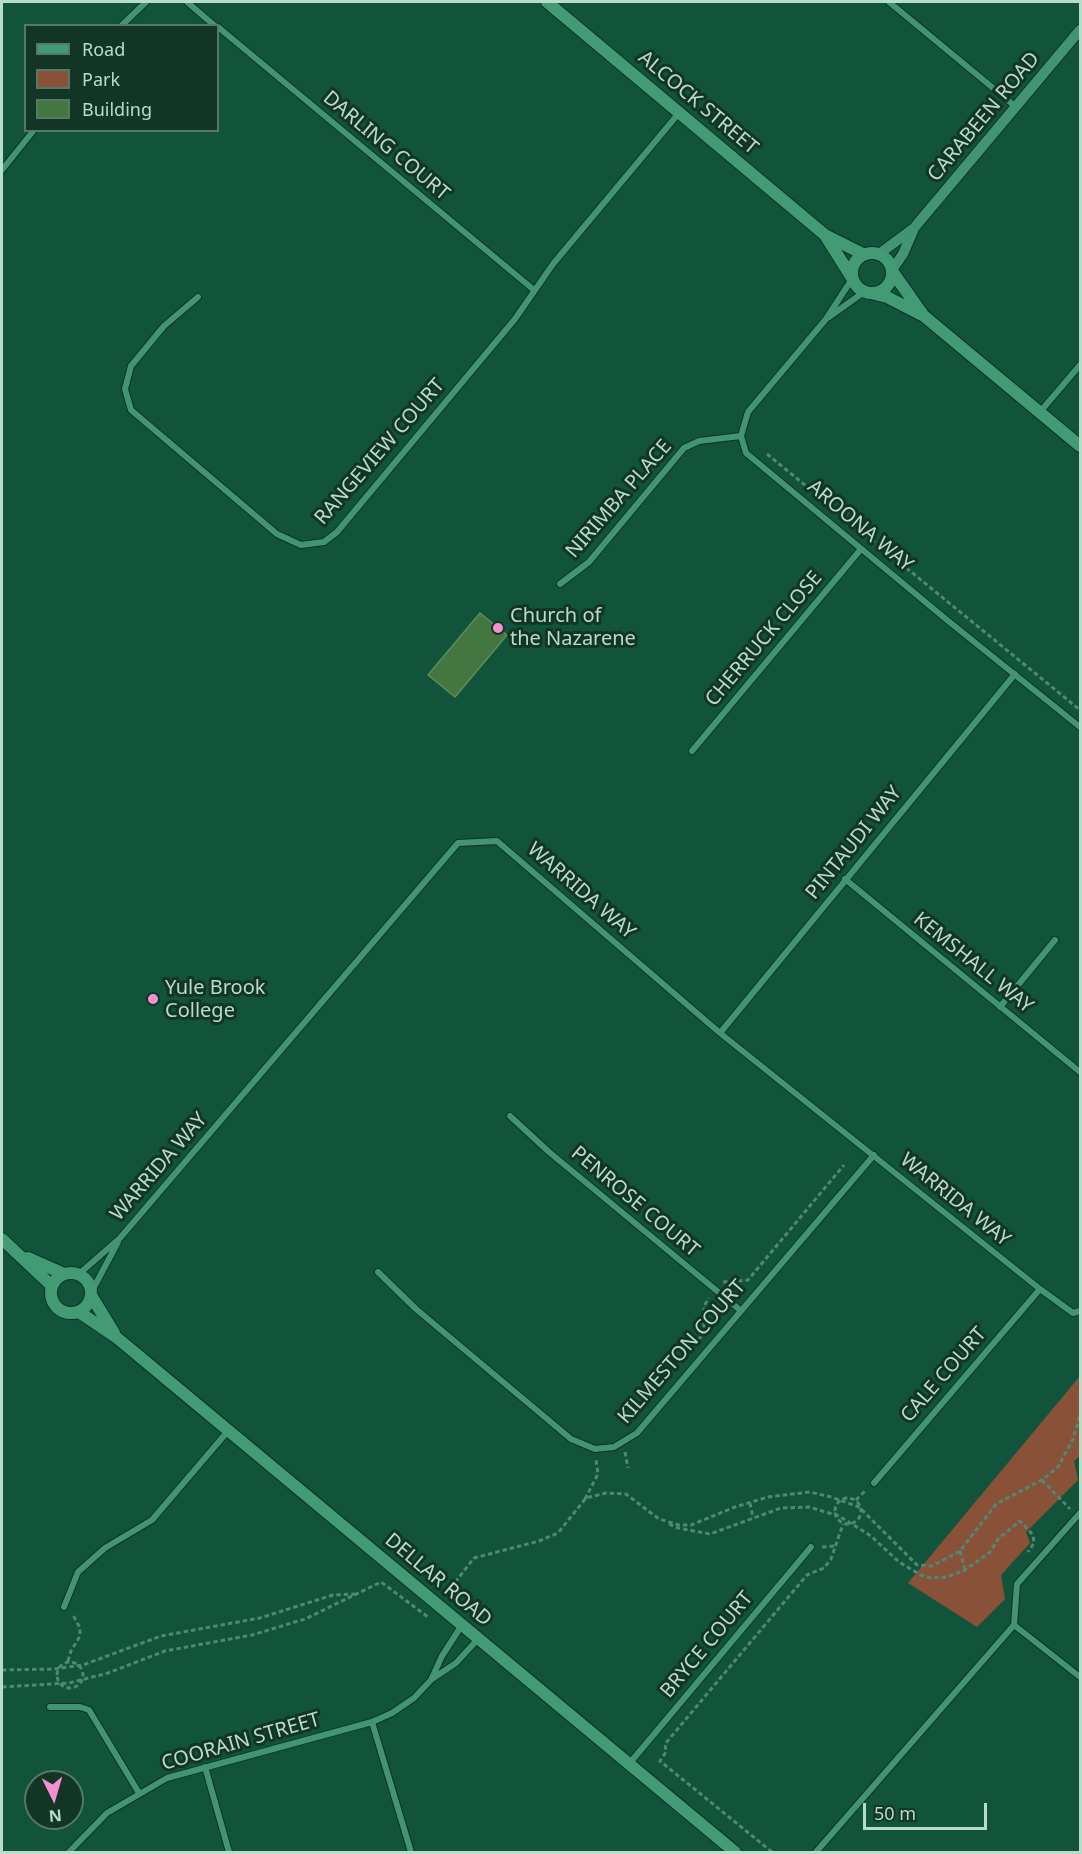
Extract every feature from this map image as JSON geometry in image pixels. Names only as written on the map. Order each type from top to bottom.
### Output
[{"type":"main road","name":"ALCOCK STREET","points":[[547,2],[825,235],[863,254]]},
{"type":"main road","name":"ALCOCK STREET","points":[[825,235],[852,278]]},
{"type":"main road","points":[[924,316],[892,271],[890,263],[879,254],[863,254],[852,267],[852,278],[867,292],[887,297],[924,316],[1080,446]]},
{"type":"main road","points":[[867,292],[886,287],[892,271]]},
{"type":"main road","points":[[2,1239],[52,1286]]},
{"type":"main road","points":[[19,1254],[64,1274],[79,1274],[88,1281],[92,1294],[86,1308],[79,1312],[69,1313],[56,1306],[51,1297],[52,1286],[64,1274]]},
{"type":"main road","name":"DELLAR ROAD","points":[[92,1294],[116,1337]]},
{"type":"main road","name":"DELLAR ROAD","points":[[79,1312],[116,1337],[735,1852]]},
{"type":"street","points":[[124,24],[146,2]]},
{"type":"street","name":"DARLING COURT","points":[[187,2],[214,24]]},
{"type":"street","points":[[889,2],[1017,107]]},
{"type":"street","name":"DARLING COURT","points":[[219,28],[534,290]]},
{"type":"street","name":"CARABEEN ROAD","points":[[879,254],[914,228],[1080,30]]},
{"type":"street","name":"RANGEVIEW COURT","points":[[198,297],[164,326],[131,366],[125,389],[131,410],[277,534],[288,541],[308,546],[324,542],[337,532],[515,319],[534,290],[679,114]]},
{"type":"street","points":[[2,170],[32,132]]},
{"type":"street","name":"CARABEEN ROAD","points":[[892,271],[903,254],[914,228]]},
{"type":"street","points":[[741,436],[748,412],[826,319],[852,278]]},
{"type":"street","points":[[826,319],[867,292]]},
{"type":"street","points":[[1040,412],[1080,365]]},
{"type":"street","name":"AROONA WAY","points":[[741,436],[746,453],[1080,727]]},
{"type":"street","name":"NIRIMBA PLACE","points":[[560,584],[589,562],[684,448],[699,441],[741,436]]},
{"type":"street","name":"CHERRUCK CLOSE","points":[[692,751],[861,549]]},
{"type":"street","name":"PINTAUDI WAY","points":[[720,1034],[1015,674]]},
{"type":"street","name":"WARRIDA WAY","points":[[79,1274],[120,1238],[458,843],[497,841],[720,1034],[1040,1289],[1073,1312],[1080,1311]]},
{"type":"street","name":"KEMSHALL WAY","points":[[845,879],[1080,1072]]},
{"type":"street","points":[[1000,1007],[1055,940]]},
{"type":"street","name":"PENROSE COURT","points":[[510,1116],[549,1152],[740,1310]]},
{"type":"street","name":"KILMESTON COURT","points":[[595,1449],[609,1449],[624,1443],[637,1433],[874,1155]]},
{"type":"street","name":"WARRIDA WAY","points":[[92,1294],[120,1238]]},
{"type":"street","points":[[378,1272],[416,1309],[571,1439],[595,1449]]},
{"type":"street","name":"CALE COURT","points":[[874,1483],[1040,1289]]},
{"type":"street","points":[[64,1607],[78,1572],[105,1548],[152,1520],[228,1430]]},
{"type":"street","points":[[816,1852],[1014,1625],[1017,1584],[1079,1515]]},
{"type":"street","name":"BRYCE COURT","points":[[629,1764],[811,1547]]},
{"type":"street","name":"COORAIN STREET","points":[[431,1680],[442,1656],[462,1625]]},
{"type":"street","points":[[1014,1625],[1080,1677]]},
{"type":"street","name":"COORAIN STREET","points":[[69,1852],[107,1813],[167,1778],[372,1722],[392,1713],[414,1698],[431,1680],[456,1663],[478,1639]]},
{"type":"street","points":[[50,1707],[81,1707],[89,1710],[139,1793]]},
{"type":"street","points":[[372,1722],[411,1852]]},
{"type":"street","points":[[205,1767],[229,1852]]},
{"type":"path","points":[[663,85],[669,76]]},
{"type":"path","points":[[761,448],[1080,710]]},
{"type":"path","points":[[655,1392],[704,1333],[704,1306],[721,1282],[748,1280],[844,1165]]},
{"type":"path","points":[[659,1519],[679,1526],[691,1525],[750,1503],[788,1493],[810,1492],[840,1500],[852,1498],[917,1565],[932,1566],[960,1551],[996,1503],[1042,1480],[1058,1467],[1073,1439],[1080,1415]]},
{"type":"path","points":[[624,1443],[628,1468]]},
{"type":"path","points":[[446,1594],[474,1558],[539,1541],[558,1533],[584,1500],[598,1474],[595,1449]]},
{"type":"path","points":[[1042,1480],[1079,1515]]},
{"type":"path","points":[[584,1500],[606,1493],[626,1494],[659,1519],[678,1528],[710,1533],[781,1508],[809,1507],[835,1514],[852,1524],[871,1536],[883,1550],[921,1575],[947,1576],[965,1570],[990,1552],[998,1539],[1020,1521],[1033,1535],[1034,1543],[1024,1560]]},
{"type":"path","points":[[840,1500],[836,1505],[835,1514],[843,1524]]},
{"type":"path","points":[[750,1503],[753,1518]]},
{"type":"path","points":[[843,1524],[852,1524],[859,1519],[862,1509]]},
{"type":"path","points":[[772,1852],[660,1761],[666,1752],[666,1744],[807,1575],[824,1568],[831,1559],[843,1524]]},
{"type":"path","points":[[960,1551],[965,1570]]},
{"type":"path","points":[[2,1687],[60,1684],[82,1680],[108,1674],[165,1651],[252,1635],[305,1619],[381,1582],[428,1617]]},
{"type":"path","points":[[2,1670],[57,1669],[79,1666],[161,1636],[260,1618],[333,1595],[357,1593]]},
{"type":"path","points":[[60,1684],[56,1677],[57,1669],[68,1661],[80,1636],[76,1617],[64,1607]]},
{"type":"path","points":[[68,1661],[82,1670],[82,1680]]},
{"type":"green space","points":[[1080,1376],[1080,1456],[1074,1461],[1078,1480],[1026,1532],[1030,1543],[1001,1575],[1005,1599],[977,1627],[908,1583]]},
{"type":"building","points":[[480,613],[507,635],[455,697],[428,675]]},
{"type":"place","name":"Church of the Nazarene","points":[[498,628]]},
{"type":"place","name":"Yule Brook College","points":[[153,999]]}]
